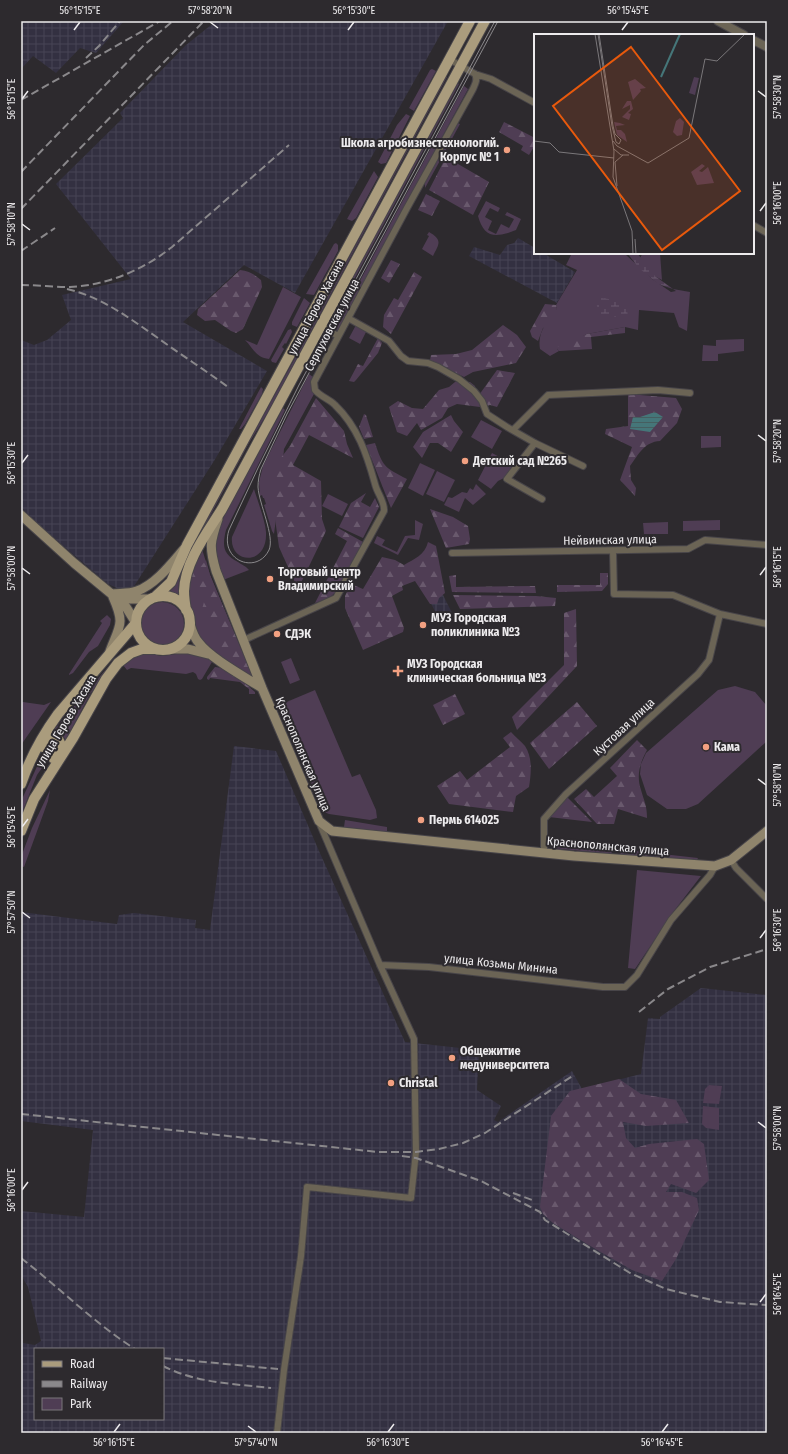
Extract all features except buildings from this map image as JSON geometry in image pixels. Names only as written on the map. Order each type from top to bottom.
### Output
[{"type":"main road","name":"улица Героев Хасана","points":[[153,598],[171,582],[187,545],[470,21]]},
{"type":"main road","name":"улица Героев Хасана","points":[[186,610],[184,591],[188,571],[197,551],[222,509],[485,21]]},
{"type":"main road","name":"Краснополянская улица","points":[[222,509],[212,537],[211,553],[216,571],[262,688],[319,821],[332,831],[544,853],[715,866],[731,860],[767,831]]},
{"type":"main road","points":[[21,515],[126,607],[136,623],[138,633],[143,641],[155,649],[188,649],[199,650],[210,654]]},
{"type":"main road","points":[[112,594],[128,593],[144,587],[166,568],[187,545]]},
{"type":"main road","points":[[112,594],[130,599],[166,597],[175,600],[186,610],[192,632],[199,644],[210,654],[262,688]]},
{"type":"main road","points":[[109,655],[120,625],[120,612],[112,594]]},
{"type":"main road","points":[[136,623],[140,609],[153,598]]},
{"type":"main road","name":"улица Героев Хасана","points":[[21,784],[30,760],[58,714],[136,623]]},
{"type":"main road","points":[[170,649],[179,645],[186,638],[190,624]]},
{"type":"main road","name":"улица Героев Хасана","points":[[21,831],[34,799],[73,738],[106,679],[118,663],[130,654],[142,649],[155,649]]},
{"type":"main road","points":[[21,787],[48,739],[51,737],[58,739],[60,743],[59,749],[39,781],[34,799]]},
{"type":"street","points":[[718,21],[742,34]]},
{"type":"street","points":[[754,40],[767,47]]},
{"type":"street","points":[[449,59],[475,74],[491,79],[534,102]]},
{"type":"street","name":"Серпуховская улица","points":[[244,640],[336,598],[384,511],[383,504],[377,492],[373,473],[359,437],[351,423],[335,404],[317,393],[314,387],[317,376],[338,336],[473,90],[477,77],[475,74]]},
{"type":"street","points":[[754,226],[767,233]]},
{"type":"street","points":[[348,318],[389,341],[401,356],[408,361],[428,363],[459,380],[474,391],[482,401],[487,414],[535,443],[583,466]]},
{"type":"street","points":[[321,326],[338,336]]},
{"type":"street","points":[[513,430],[548,395],[658,390],[690,393]]},
{"type":"street","points":[[535,443],[507,479],[542,499]]},
{"type":"street","name":"Нейвинская улица","points":[[452,553],[688,549],[704,540],[767,545]]},
{"type":"street","points":[[613,551],[614,594],[673,595],[720,614],[767,624]]},
{"type":"street","name":"Кустовая улица","points":[[544,853],[544,819],[566,794],[698,674],[709,660],[720,614]]},
{"type":"street","points":[[277,1433],[284,1370],[301,1256],[307,1187],[411,1198],[416,1152],[414,1039],[380,965],[319,821]]},
{"type":"street","points":[[326,838],[332,831]]},
{"type":"street","points":[[731,860],[736,868],[767,899]]},
{"type":"street","name":"улица Козьмы Минина","points":[[380,965],[429,967],[603,987],[625,987],[637,975],[671,920],[710,875],[715,866]]},
{"type":"shaded area","points":[[21,21],[124,21],[96,53],[80,48],[56,73],[33,56],[21,69]]},
{"type":"shaded area","points":[[216,21],[448,21],[295,293],[244,265],[183,322],[267,371],[214,461],[131,591],[121,590],[108,584],[40,526],[21,507],[21,340],[34,345],[47,340],[71,320],[62,295],[131,279],[56,184],[123,118],[120,113],[186,45]]},
{"type":"shaded area","points":[[518,238],[534,247],[534,254],[545,254],[575,272],[557,303],[469,256],[474,247],[500,255],[507,245],[514,243]]},
{"type":"shaded area","points":[[436,581],[453,615],[440,621],[423,588]]},
{"type":"shaded area","points":[[234,746],[276,751],[319,851],[405,1042],[479,1050],[477,1090],[501,1106],[494,1120],[498,1122],[572,1071],[582,1089],[641,1074],[648,1018],[660,1019],[660,1017],[701,988],[767,995],[767,1433],[21,1433],[21,1334],[23,1334],[23,1343],[35,1345],[41,1341],[28,1287],[21,1275],[21,1211],[84,1217],[93,1130],[21,1121],[21,912],[117,924],[119,915],[134,913],[196,920],[195,928],[210,930]]},
{"type":"green space","points":[[432,69],[436,71],[414,111],[409,108],[430,70]]},
{"type":"green space","points":[[447,77],[310,333],[309,332]]},
{"type":"green space","points":[[458,83],[459,84],[329,326],[333,314]]},
{"type":"green space","points":[[464,86],[468,89],[338,330],[334,331],[347,305]]},
{"type":"green space","points":[[406,114],[410,116],[386,163],[381,164],[378,162],[397,125]]},
{"type":"green space","points":[[504,122],[534,137],[534,147],[529,155],[521,150],[523,146],[499,132]]},
{"type":"green space","points":[[457,123],[460,124],[425,188],[425,182]]},
{"type":"green space","points":[[446,157],[489,182],[473,215],[429,190]]},
{"type":"green space","points":[[374,171],[378,177],[356,218],[352,221],[347,219]]},
{"type":"green space","points":[[426,194],[440,201],[432,216],[418,210]]},
{"type":"green space","points":[[486,201],[500,208],[498,212],[490,208],[485,217],[492,221],[488,230],[496,234],[501,224],[509,228],[514,219],[505,215],[507,212],[521,219],[516,230],[497,235],[492,235],[485,231],[478,216]]},
{"type":"green space","points":[[429,232],[438,240],[438,245],[433,256],[422,249],[429,236],[427,235]]},
{"type":"green space","points":[[336,243],[338,245],[338,251],[314,295],[306,294],[334,244]]},
{"type":"green space","points":[[572,254],[626,254],[636,264],[642,254],[660,254],[662,280],[643,270],[652,279],[671,292],[676,291],[673,289],[690,292],[687,331],[679,327],[674,313],[639,310],[638,330],[625,327],[587,334],[557,349],[559,351],[550,356],[540,349],[540,337],[541,332],[557,309],[556,305],[577,270],[566,265]]},
{"type":"green space","points":[[628,254],[638,254],[655,276],[673,289],[658,284],[639,268]]},
{"type":"green space","points":[[391,260],[400,264],[389,283],[381,278]]},
{"type":"green space","points":[[240,270],[254,274],[261,280],[262,287],[243,329],[236,333],[215,320],[205,321],[197,315],[198,309]]},
{"type":"green space","points":[[414,272],[422,277],[391,334],[383,327],[384,315],[394,298],[398,300]]},
{"type":"green space","points":[[283,287],[301,297],[269,359],[261,357],[245,340],[257,345]]},
{"type":"green space","points":[[596,297],[615,300],[627,308],[628,318],[598,315]]},
{"type":"green space","points":[[304,298],[310,303],[297,327],[292,325],[292,322]]},
{"type":"green space","points":[[545,304],[556,305],[557,309],[552,325],[543,328],[538,341],[532,337],[530,331]]},
{"type":"green space","points":[[356,325],[366,332],[360,344],[349,338]]},
{"type":"green space","points":[[503,325],[517,335],[526,347],[516,363],[473,372],[464,377],[430,360],[431,355],[456,354],[472,350]]},
{"type":"green space","points":[[625,327],[625,333],[591,337],[592,349],[559,351],[557,349],[559,344],[587,334]]},
{"type":"green space","points":[[291,329],[292,332],[286,344],[285,343],[282,347],[284,349],[276,363],[272,362],[271,360],[288,330]]},
{"type":"green space","points":[[306,338],[305,343],[273,404],[249,443],[184,565],[179,581],[178,596],[170,592],[198,534]]},
{"type":"green space","points":[[378,338],[382,343],[378,353],[354,382],[349,381],[358,364],[363,366]]},
{"type":"green space","points":[[744,339],[744,351],[718,354],[718,361],[702,361],[703,345],[716,346],[716,340]]},
{"type":"green space","points":[[497,370],[515,373],[497,407],[490,405],[487,406],[479,395]]},
{"type":"green space","points":[[309,374],[313,377],[311,387],[314,394],[284,449],[274,534],[264,505],[266,504],[264,498],[262,495],[260,496],[259,482],[263,466]]},
{"type":"green space","points":[[455,382],[470,382],[475,386],[480,407],[457,404],[448,408],[442,418],[421,430],[417,423],[407,436],[397,432],[389,407],[398,401],[412,408],[423,409],[439,390],[449,387]]},
{"type":"green space","points":[[261,387],[263,389],[262,394],[245,424],[241,429],[239,429]]},
{"type":"green space","points":[[628,395],[676,398],[682,409],[677,423],[660,441],[646,446],[630,466],[631,480],[636,488],[635,496],[620,480],[632,447],[605,434],[606,429],[628,426]]},
{"type":"green space","points":[[316,398],[344,431],[347,444],[353,458],[309,435],[293,465],[321,481],[322,519],[326,531],[298,589],[279,547],[272,497],[280,459],[290,446]]},
{"type":"green space","points":[[283,408],[285,410],[226,530],[224,545],[227,553],[249,570],[223,580],[213,551],[222,520]]},
{"type":"green space","points":[[364,414],[366,415],[373,437],[364,439],[359,427]]},
{"type":"green space","points":[[451,415],[463,432],[451,452],[438,443],[430,443],[422,458],[413,447],[423,432]]},
{"type":"green space","points":[[481,420],[502,431],[492,449],[471,437]]},
{"type":"green space","points":[[701,436],[721,436],[721,447],[701,448]]},
{"type":"green space","points":[[375,443],[385,466],[407,479],[391,508],[366,445]]},
{"type":"green space","points":[[492,453],[515,465],[506,477],[498,481],[491,489],[478,480]]},
{"type":"green space","points":[[420,463],[435,470],[423,496],[408,488]]},
{"type":"green space","points":[[437,471],[455,480],[444,502],[426,494]]},
{"type":"green space","points":[[476,484],[486,494],[473,505],[465,498],[459,512],[444,505],[448,497],[452,498],[462,492],[467,493],[470,488],[473,490]]},
{"type":"green space","points":[[254,489],[266,532],[265,543],[261,551],[255,556],[249,558],[242,557],[236,553],[233,546],[232,537]]},
{"type":"green space","points":[[366,493],[361,502],[370,507],[375,498],[379,507],[363,538],[339,527],[351,503]]},
{"type":"green space","points":[[328,494],[348,504],[342,516],[322,506]]},
{"type":"green space","points":[[430,509],[453,517],[468,526],[470,539],[469,544],[446,548]]},
{"type":"green space","points":[[415,520],[423,524],[419,540],[408,538],[398,555],[374,543],[377,536],[385,540],[382,545],[397,552],[405,536],[415,535]]},
{"type":"green space","points":[[720,520],[720,530],[683,531],[683,521]]},
{"type":"green space","points":[[668,522],[668,534],[644,534],[643,523]]},
{"type":"green space","points":[[338,528],[363,542],[338,590],[329,598],[315,603],[347,541],[335,534]]},
{"type":"green space","points":[[428,542],[436,546],[445,593],[439,598],[437,604],[430,604],[415,581],[402,586],[403,590],[392,596],[404,628],[403,632],[363,650],[345,608],[345,596],[351,584],[363,589],[382,557],[395,560],[404,565],[422,553]]},
{"type":"green space","points":[[202,549],[210,575],[253,678],[211,651],[195,631],[188,588],[193,567]]},
{"type":"green space","points":[[206,560],[210,575],[253,678],[216,654],[215,644],[219,638],[215,628],[220,620],[209,620],[203,616],[201,613],[204,602],[203,589],[196,584],[189,583],[190,575],[199,569]]},
{"type":"green space","points":[[600,573],[608,573],[608,584],[602,591],[557,592],[557,585],[600,585]]},
{"type":"green space","points":[[456,575],[456,587],[535,586],[536,593],[452,592],[449,576]]},
{"type":"green space","points":[[453,595],[536,596],[556,598],[555,606],[460,609]]},
{"type":"green space","points":[[162,602],[174,606],[180,612],[184,624],[180,636],[174,642],[162,646],[150,642],[144,636],[140,624],[144,612],[150,606]]},
{"type":"green space","points":[[576,609],[577,666],[517,730],[512,717],[564,665],[564,613]]},
{"type":"green space","points":[[107,615],[111,619],[110,625],[98,646],[89,652],[73,673],[69,675],[102,623],[100,621]]},
{"type":"green space","points":[[191,652],[211,659],[212,662],[200,680],[193,672],[186,674],[131,668],[127,670],[123,665],[138,655],[152,654],[161,656]]},
{"type":"green space","points":[[291,658],[300,680],[290,684],[281,662]]},
{"type":"green space","points":[[113,661],[114,662],[90,694],[66,740],[61,734],[53,731]]},
{"type":"green space","points":[[215,667],[236,676],[255,692],[255,694],[249,694],[249,689],[240,682],[210,678],[209,680],[207,679]]},
{"type":"green space","name":"Кама","points":[[735,686],[755,692],[767,706],[766,742],[698,804],[686,809],[667,809],[647,795],[640,774],[641,764],[646,753],[718,690]]},
{"type":"green space","points":[[315,690],[352,777],[360,774],[376,810],[377,818],[370,820],[324,812],[277,706]]},
{"type":"green space","points":[[455,694],[465,714],[443,725],[433,705]]},
{"type":"green space","points":[[51,702],[21,745],[21,703],[44,705]]},
{"type":"green space","points":[[577,702],[597,726],[549,769],[530,743]]},
{"type":"green space","points":[[511,732],[528,751],[531,766],[529,787],[516,796],[513,812],[449,804],[437,786],[460,771],[467,780],[510,747],[503,738]]},
{"type":"green space","points":[[637,740],[647,750],[642,760],[639,779],[646,806],[647,818],[618,809],[614,824],[597,824],[574,799],[586,789],[594,797],[617,776],[610,768]]},
{"type":"green space","points":[[55,741],[56,748],[37,775],[21,815],[21,804],[23,797],[48,744]]},
{"type":"green space","points":[[50,790],[48,801],[24,867],[21,866],[21,857],[32,828]]},
{"type":"green space","points":[[567,797],[592,822],[549,817]]},
{"type":"green space","points":[[345,820],[387,827],[387,832],[344,827]]},
{"type":"green space","points":[[547,841],[614,848],[611,854],[553,848],[547,845]]},
{"type":"green space","points":[[618,849],[698,858],[697,860],[626,856],[619,853]]},
{"type":"green space","points":[[637,870],[701,876],[674,911],[635,969],[628,968]]},
{"type":"green space","points":[[619,1079],[641,1094],[676,1100],[689,1123],[646,1126],[623,1122],[626,1138],[635,1148],[649,1144],[697,1139],[704,1144],[709,1180],[696,1193],[671,1184],[666,1192],[682,1192],[697,1198],[699,1210],[676,1259],[662,1281],[632,1270],[587,1244],[553,1223],[543,1214],[540,1207],[551,1116],[570,1091]]},
{"type":"green space","points":[[709,1085],[722,1086],[719,1104],[703,1103],[705,1089]]},
{"type":"green space","points":[[703,1106],[719,1108],[719,1130],[706,1128],[702,1124]]},
{"type":"water","points":[[655,412],[663,417],[650,432],[630,429],[633,417],[640,417]]},
{"type":"tram line","points":[[495,21],[299,385],[258,468],[229,530],[227,541],[229,550],[234,557],[241,561],[248,563],[256,562],[263,558],[269,550],[270,537],[259,494],[258,480],[261,469],[287,414],[498,21]]},
{"type":"railway","points":[[86,58],[99,46],[120,21]]},
{"type":"railway","points":[[21,100],[160,21]]},
{"type":"railway","points":[[21,172],[144,45],[173,21]]},
{"type":"railway","points":[[21,209],[204,21]]},
{"type":"railway","points":[[21,285],[70,287],[84,286],[111,280],[149,263],[172,247],[289,145]]},
{"type":"railway","points":[[21,251],[55,228]]},
{"type":"railway","points":[[67,289],[92,297],[115,309],[228,387]]},
{"type":"railway","points":[[639,1012],[668,989],[710,967],[767,949]]},
{"type":"railway","points":[[21,1114],[378,1152],[416,1152],[439,1149],[463,1143],[485,1133],[574,1075]]},
{"type":"railway","points":[[402,1156],[416,1158],[481,1181],[540,1212],[545,1220],[630,1273],[666,1289],[720,1302],[767,1305]]},
{"type":"railway","points":[[513,1193],[535,1201]]},
{"type":"railway","points":[[21,1258],[91,1317],[134,1348]]},
{"type":"railway","points":[[164,1358],[278,1369]]},
{"type":"railway","points":[[164,1366],[189,1376],[216,1382],[271,1388]]},
{"type":"place","name":"Школа агробизнестехнологий. Корпус № 1","points":[[507,150]]},
{"type":"place","name":"Детский сад №265","points":[[465,461]]},
{"type":"place","name":"Торговый центр Владимирский","points":[[270,579]]},
{"type":"place","name":"МУЗ Городская поликлиника №3","points":[[423,625]]},
{"type":"place","name":"СДЭК","points":[[277,634]]},
{"type":"place","name":"МУЗ Городская клиническая больница №3","points":[[398,671]]},
{"type":"place","name":"Кама","points":[[706,747]]},
{"type":"place","name":"Пермь 614025","points":[[421,820]]},
{"type":"place","name":"Общежитие медуниверситета","points":[[452,1058]]},
{"type":"place","name":"Christal","points":[[391,1083]]}]
